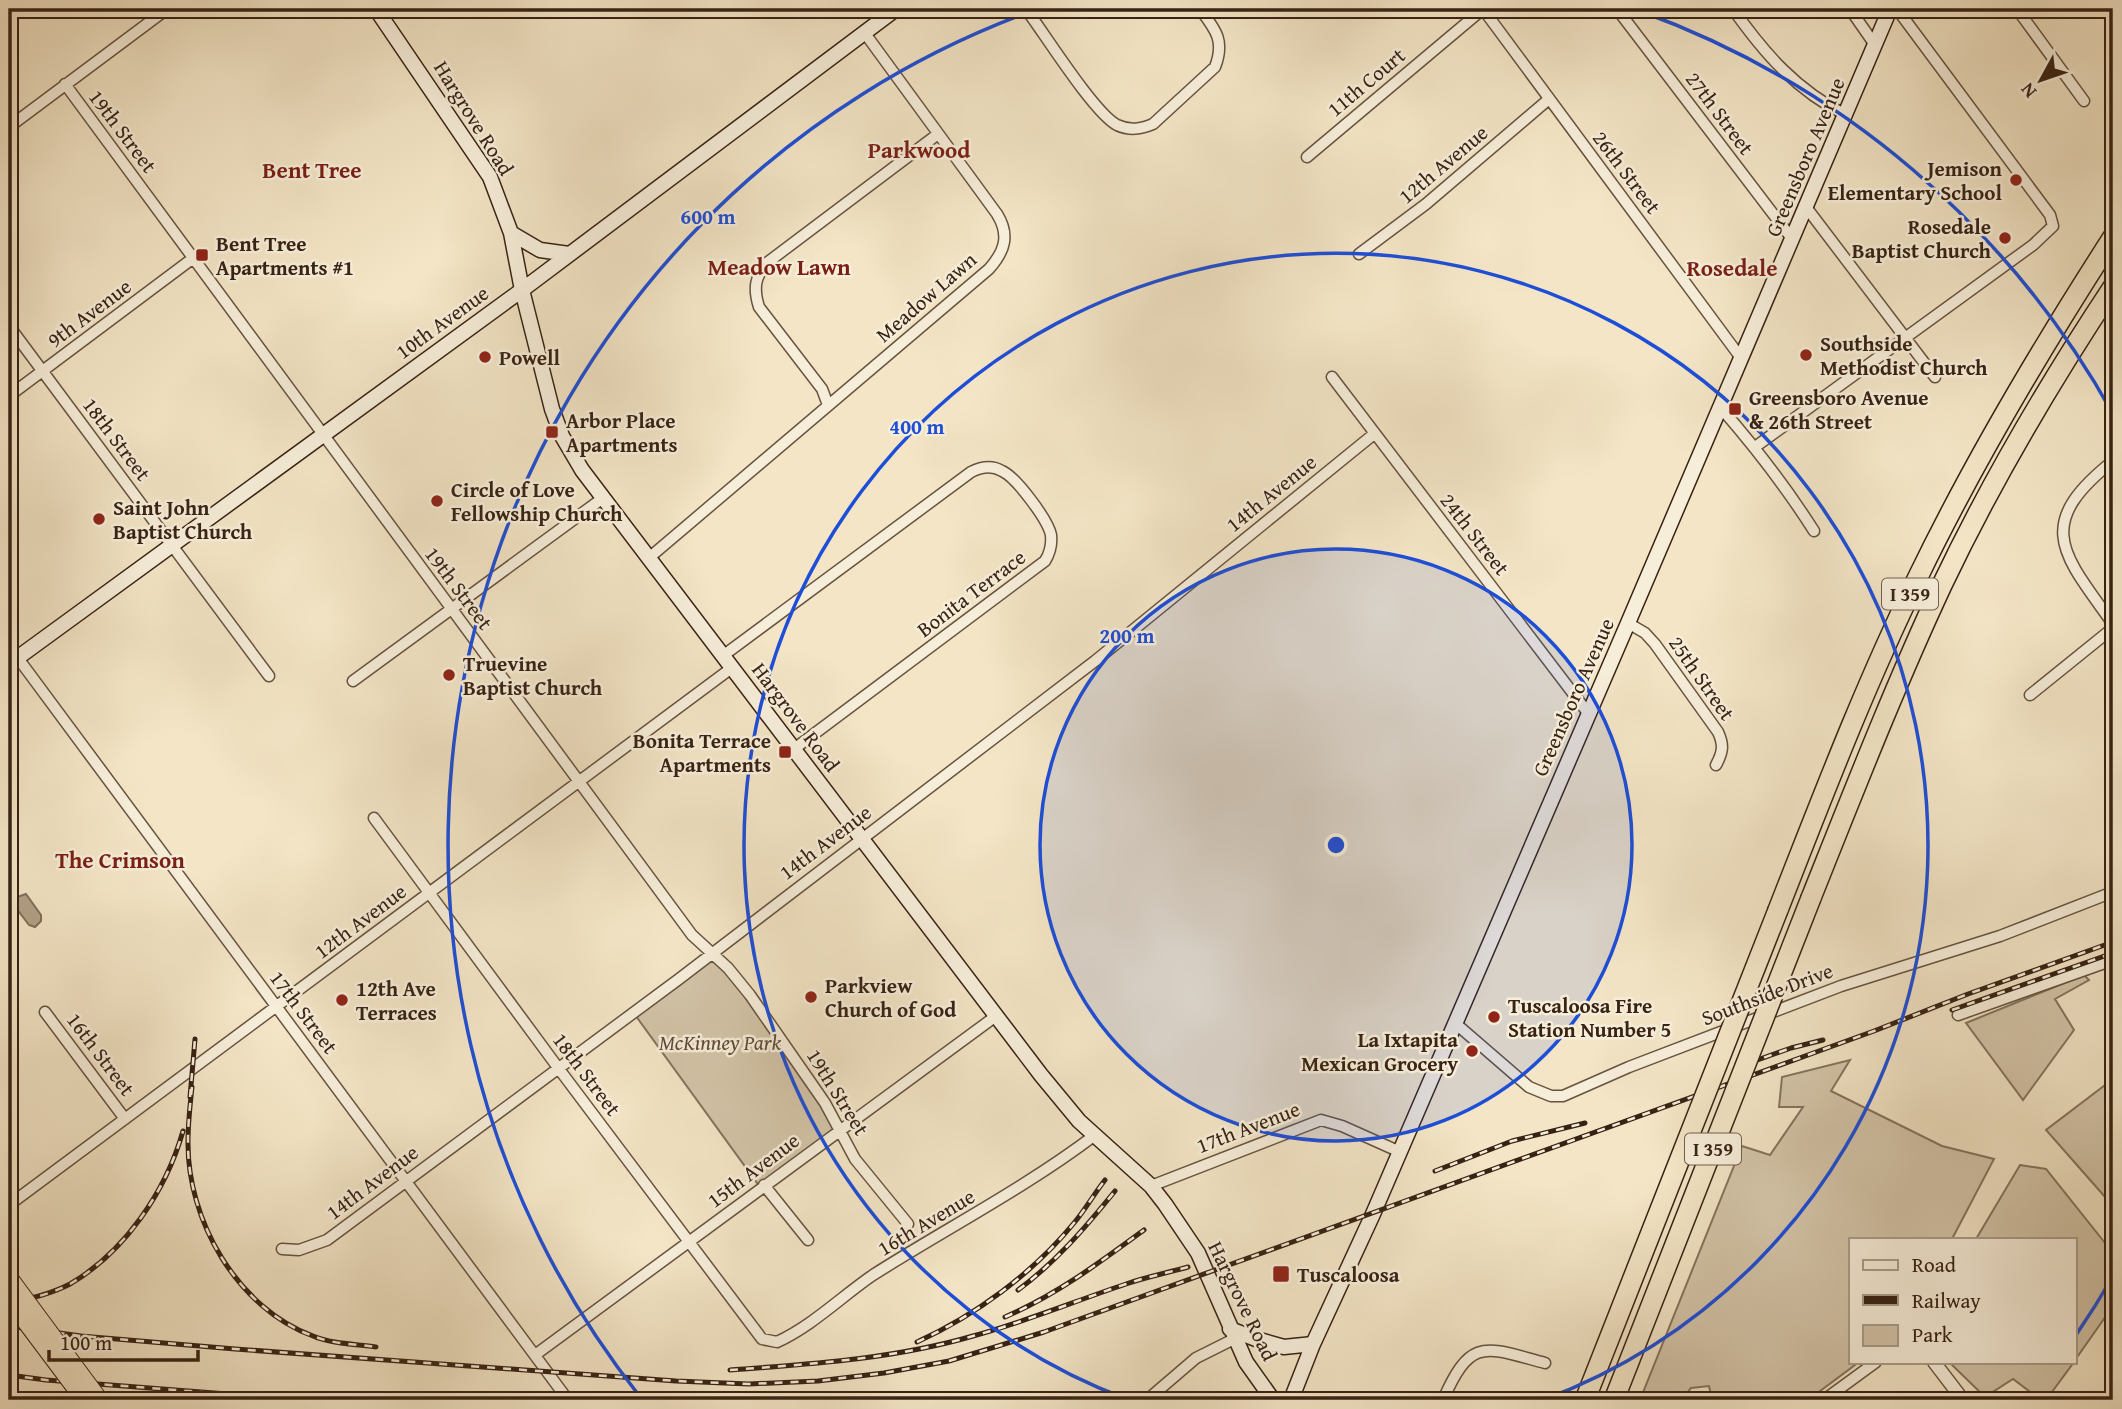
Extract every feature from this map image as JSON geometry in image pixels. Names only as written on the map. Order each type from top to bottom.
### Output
[{"type":"highway","name":"I 359","points":[[1585,1400],[1859,707],[1928,555],[2019,387],[2113,237]]},
{"type":"highway","name":"I 359","points":[[1614,1400],[1894,692],[1944,583],[2028,424],[2113,287]]},
{"type":"main road","name":"Hargrove Road","points":[[376,9],[490,177],[511,233],[522,290],[559,428],[582,470],[996,1016],[1079,1121],[1150,1186],[1198,1253],[1246,1362],[1273,1400]]},
{"type":"main road","name":"10th Avenue","points":[[12,656],[172,544],[522,290],[896,9]]},
{"type":"main road","name":"Greensboro Avenue","points":[[1290,1400],[1628,624],[1890,9]]},
{"type":"main road","points":[[511,233],[540,250],[569,254]]},
{"type":"main road","points":[[9,1277],[100,1400]]},
{"type":"main road","points":[[9,1300],[84,1400]]},
{"type":"main road","points":[[1232,1334],[1284,1348],[1313,1344]]},
{"type":"street","points":[[145,9],[153,19]]},
{"type":"street","points":[[9,127],[167,9]]},
{"type":"street","points":[[1026,9],[1100,110],[1118,125],[1130,129],[1142,129],[1153,124],[1216,67],[1220,43],[1216,32],[1200,9]]},
{"type":"street","name":"26th Street","points":[[1483,9],[1741,358]]},
{"type":"street","name":"11th Court","points":[[1307,157],[1483,9]]},
{"type":"street","name":"27th Street","points":[[1617,9],[1793,240]]},
{"type":"street","points":[[1733,9],[1770,57],[1795,83],[1846,116]]},
{"type":"street","points":[[1850,9],[1875,45]]},
{"type":"street","points":[[1755,447],[2033,245],[2053,226],[2050,215],[1897,9]]},
{"type":"street","points":[[2017,9],[2084,101]]},
{"type":"street","name":"Meadow Lawn","points":[[650,557],[989,269],[1004,249],[1006,236],[1003,224],[864,32]]},
{"type":"street","name":"19th Street","points":[[65,84],[321,435],[692,935],[713,953],[757,1004],[825,1103],[855,1159],[908,1224]]},
{"type":"street","name":"12th Avenue","points":[[1359,254],[1426,204],[1549,99]]},
{"type":"street","points":[[828,405],[822,389],[759,307],[755,283],[768,262],[938,134]]},
{"type":"street","points":[[1807,207],[1935,377]]},
{"type":"street","name":"9th Avenue","points":[[9,397],[192,259]]},
{"type":"street","name":"18th Street","points":[[9,326],[269,676]]},
{"type":"street","name":"24th Street","points":[[1332,377],[1588,713]]},
{"type":"street","points":[[1721,408],[1789,491],[1814,531]]},
{"type":"street","name":"14th Avenue","points":[[282,1249],[299,1250],[327,1240],[559,1069],[1095,661],[1374,434]]},
{"type":"street","points":[[2030,695],[2113,626],[2070,562],[2063,538],[2070,503],[2085,483],[2113,461]]},
{"type":"street","name":"Bonita Terrace","points":[[728,661],[971,472],[991,467],[1004,471],[1014,480],[1048,527],[1051,545],[1045,561],[794,749]]},
{"type":"street","points":[[353,681],[603,498]]},
{"type":"street","name":"25th Street","points":[[1628,624],[1645,633],[1655,643],[1718,732],[1723,743],[1722,755],[1716,765]]},
{"type":"street","name":"17th Street","points":[[12,656],[568,1400]]},
{"type":"street","name":"12th Avenue","points":[[9,1205],[579,782],[728,661]]},
{"type":"street","name":"18th Street","points":[[374,818],[762,1339],[777,1342]]},
{"type":"street","name":"Southside Drive","points":[[1455,1023],[1529,1087],[1550,1096],[1563,1096],[1629,1067],[1841,986],[2000,936],[2113,892]]},
{"type":"street","points":[[1958,1015],[2113,960]]},
{"type":"street","name":"16th Street","points":[[45,1012],[125,1119]]},
{"type":"street","name":"15th Avenue","points":[[535,1355],[996,1016]]},
{"type":"street","name":"17th Avenue","points":[[1150,1186],[1321,1120],[1342,1126],[1398,1151]]},
{"type":"street","name":"16th Avenue","points":[[777,1342],[798,1331],[874,1275],[1017,1189],[1095,1135]]},
{"type":"street","points":[[764,1185],[808,1240]]},
{"type":"street","points":[[1147,1400],[1196,1359],[1232,1334]]},
{"type":"street","points":[[1443,1400],[1458,1368],[1476,1352],[1499,1351],[1545,1363]]},
{"type":"street","points":[[1824,1400],[1873,1364]]},
{"type":"street","points":[[1936,1364],[1963,1400]]},
{"type":"green space","name":"McKinney Park","points":[[713,953],[728,968],[841,1129],[760,1187],[633,1012]]},
{"type":"green space","points":[[2084,975],[2089,980],[2055,999],[2074,1030],[2023,1100],[1966,1023]]},
{"type":"green space","points":[[1850,1060],[1831,1091],[1942,1146],[1994,1159],[1953,1238],[1849,1238],[1849,1364],[1856,1364],[1808,1400],[1712,1400],[1709,1386],[1691,1388],[1682,1400],[1640,1400],[1742,1146],[1770,1155],[1803,1107],[1779,1107],[1782,1077]]},
{"type":"green space","points":[[2113,1079],[2113,1206],[2046,1130]]},
{"type":"green space","points":[[2020,1165],[2046,1169],[2113,1253],[2113,1306],[2076,1359],[2076,1238],[1977,1238]]},
{"type":"green space","points":[[1951,1364],[2073,1364],[2046,1400],[2041,1400],[2013,1379],[1985,1397]]},
{"type":"shaded area","points":[[26,894],[41,915],[41,921],[35,927],[29,925],[13,904],[17,897]]},
{"type":"railway","points":[[9,1326],[81,1336],[235,1349],[676,1381],[749,1384],[818,1381],[884,1373],[949,1361],[1044,1332],[2113,942]]},
{"type":"railway","points":[[1952,1010],[2113,953]]},
{"type":"railway","points":[[190,1097],[195,1039]]},
{"type":"railway","points":[[1749,1063],[1823,1040]]},
{"type":"railway","points":[[192,1087],[188,1134],[190,1171],[196,1201],[222,1258],[240,1283],[261,1305],[286,1323],[320,1339],[376,1347]]},
{"type":"railway","points":[[1435,1171],[1512,1141],[1585,1123]]},
{"type":"railway","points":[[9,1303],[63,1288],[90,1271],[108,1255],[141,1218],[154,1197],[166,1176],[183,1131]]},
{"type":"railway","points":[[917,1342],[982,1306],[1021,1276],[1058,1242],[1105,1180]]},
{"type":"railway","points":[[1018,1290],[1070,1244],[1115,1191]]},
{"type":"railway","points":[[1005,1317],[1060,1289],[1144,1230]]},
{"type":"railway","points":[[730,1370],[852,1359],[943,1344],[1188,1267]]},
{"type":"railway","points":[[9,1375],[274,1400]]},
{"type":"place","name":"Jemison Elementary School","points":[[2016,180]]},
{"type":"place","name":"Rosedale Baptist Church","points":[[2005,238]]},
{"type":"place","name":"Bent Tree Apartments #1","points":[[202,255]]},
{"type":"place","name":"Southside Methodist Church","points":[[1806,355]]},
{"type":"place","name":"Powell","points":[[485,357]]},
{"type":"place","name":"Greensboro Avenue & 26th Street","points":[[1735,409]]},
{"type":"place","name":"Arbor Place Apartments","points":[[552,432]]},
{"type":"place","name":"Circle of Love Fellowship Church","points":[[437,501]]},
{"type":"place","name":"Saint John Baptist Church","points":[[99,519]]},
{"type":"place","name":"Truevine Baptist Church","points":[[449,675]]},
{"type":"place","name":"Bonita Terrace Apartments","points":[[785,752]]},
{"type":"place","name":"Parkview Church of God","points":[[811,997]]},
{"type":"place","name":"12th Ave Terraces","points":[[342,1000]]},
{"type":"place","name":"Tuscaloosa Fire Station Number 5","points":[[1494,1017]]},
{"type":"place","name":"La Ixtapita Mexican Grocery","points":[[1472,1051]]},
{"type":"place","name":"Tuscaloosa","points":[[1281,1274]]},
{"type":"district","name":"Parkwood","points":[[919,149]]},
{"type":"district","name":"Bent Tree","points":[[312,169]]},
{"type":"district","name":"Meadow Lawn","points":[[779,266]]},
{"type":"district","name":"Rosedale","points":[[1732,267]]},
{"type":"district","name":"The Crimson","points":[[120,859]]}]
